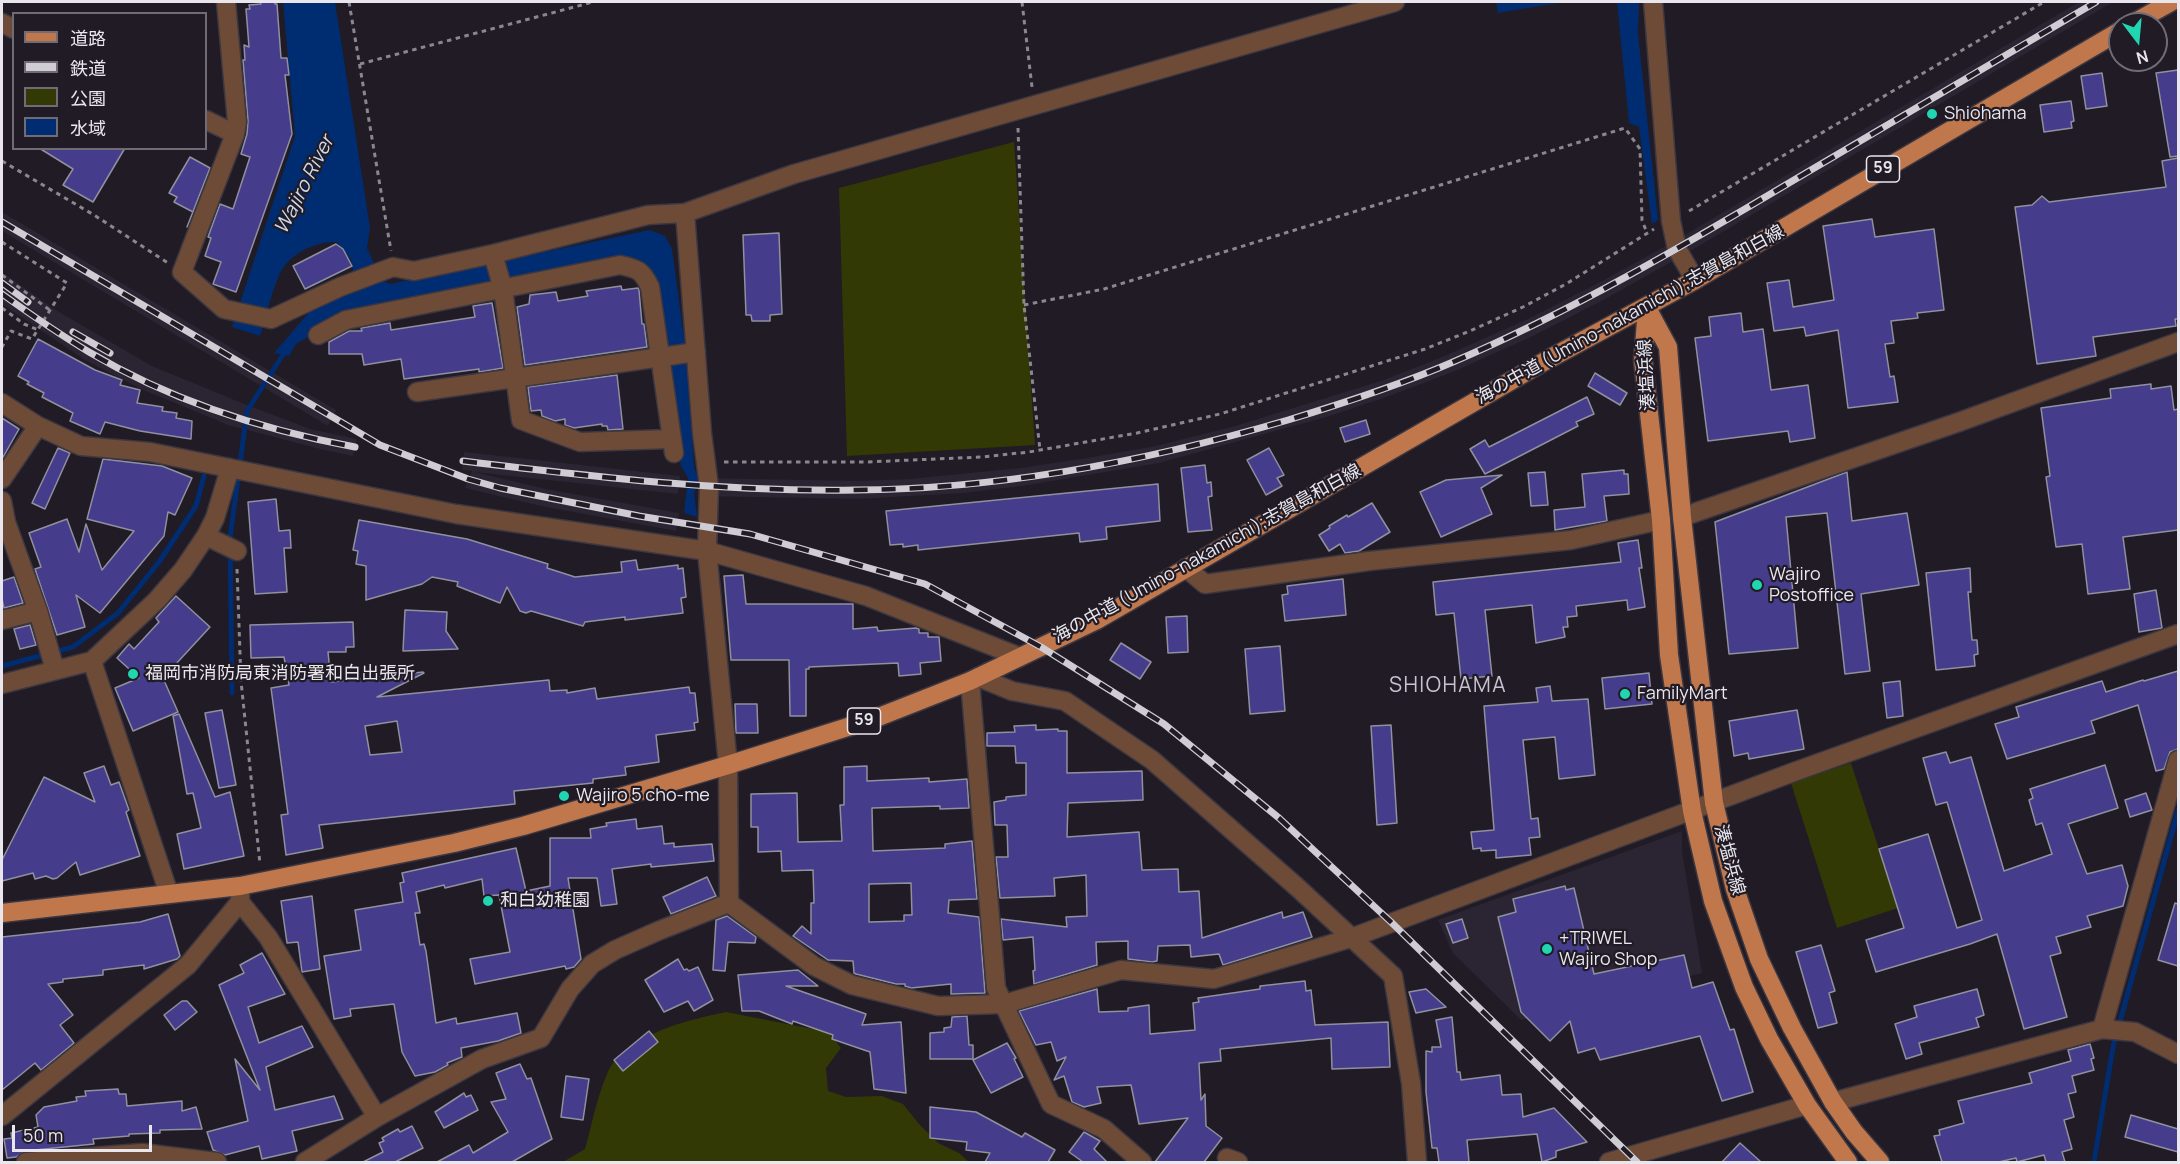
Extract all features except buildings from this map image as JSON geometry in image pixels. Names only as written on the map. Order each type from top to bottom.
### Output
[{"type":"main road","points":[[2153,12],[2171,2]]},
{"type":"main road","name":"海の中道 (Umino-nakamichi);志賀島和白線","points":[[2,913],[170,894],[240,894],[262,881],[454,843],[512,829],[728,765],[876,718],[974,679],[1097,620],[1546,360],[1647,308],[2108,38]]},
{"type":"main road","name":"湊塩浜線","points":[[1647,308],[1668,346],[1682,517],[1714,803],[1735,889],[1759,959],[1792,1029],[1833,1102],[1880,1162]]},
{"type":"main road","name":"湊塩浜線","points":[[1647,308],[1643,360],[1661,520],[1669,655],[1692,811],[1713,901],[1744,987],[1768,1039],[1807,1105],[1848,1162]]},
{"type":"street","points":[[226,2],[237,122],[235,134],[182,272],[224,309],[271,319],[340,287],[393,267],[414,271],[493,254],[648,215],[685,213],[794,174],[1395,2]]},
{"type":"street","points":[[1653,2],[1671,221],[1677,249],[1695,280]]},
{"type":"street","points":[[207,120],[235,134]]},
{"type":"street","points":[[685,213],[708,487],[707,551],[728,765],[729,903]]},
{"type":"street","points":[[318,335],[346,320],[504,289],[620,265],[637,269],[645,277],[650,287],[672,446],[580,442],[522,420],[504,289],[493,254]]},
{"type":"street","points":[[1682,517],[1959,422],[2178,342]]},
{"type":"street","points":[[417,392],[696,352]]},
{"type":"street","points":[[2,403],[38,426],[81,446],[150,452],[456,514],[707,551],[866,596],[1020,657]]},
{"type":"street","points":[[2,479],[38,426]]},
{"type":"street","points":[[2,684],[53,660],[92,660],[157,600],[183,570],[206,536],[215,518],[230,468]]},
{"type":"street","points":[[2,501],[6,522],[53,660]]},
{"type":"street","points":[[1186,568],[1206,584],[1369,561],[1571,540],[1661,520]]},
{"type":"street","points":[[206,536],[237,551]]},
{"type":"street","points":[[2,620],[38,611]]},
{"type":"street","points":[[729,903],[814,966],[852,985],[938,1006],[1004,1005],[1121,970],[1214,979],[1352,938],[1791,773],[2178,634]]},
{"type":"street","points":[[92,660],[170,894]]},
{"type":"street","points":[[1142,1162],[1104,1130],[1051,1104],[996,988],[974,679],[1012,691],[1065,701],[1152,760],[1298,888],[1393,976],[1411,1083],[1418,1162]]},
{"type":"street","points":[[2102,1029],[2178,760]]},
{"type":"street","points":[[2,1116],[188,965],[240,894],[377,1117]]},
{"type":"street","points":[[305,1162],[377,1117],[482,1059],[541,1038],[570,989],[592,964],[615,950],[729,903]]},
{"type":"street","points":[[1833,1102],[2102,1029],[2134,1032],[2178,1054]]},
{"type":"street","points":[[1609,1162],[1807,1105]]},
{"type":"street","points":[[26,1162],[142,1152],[217,1162]]},
{"type":"path","points":[[349,2],[393,267]]},
{"type":"path","points":[[360,64],[593,2]]},
{"type":"path","points":[[1022,2],[1026,107],[1024,305],[1040,450]]},
{"type":"path","points":[[705,462],[866,462],[982,457],[1040,450],[1137,433],[1220,414],[1425,350],[1523,307],[1566,284],[1647,233],[2044,2]]},
{"type":"path","points":[[1024,305],[1104,289],[1625,128],[1640,149],[1642,220],[1647,233]]},
{"type":"path","points":[[2,161],[94,215],[182,272]]},
{"type":"path","points":[[2,242],[67,283],[32,339],[11,331],[2,347]]},
{"type":"path","points":[[2,275],[51,310]]},
{"type":"path","points":[[2,308],[24,324],[38,330]]},
{"type":"path","points":[[237,551],[241,681],[262,881]]},
{"type":"shaded area","points":[[2079,2],[2113,2],[1609,297],[1535,335],[1453,372],[1389,396],[1330,416],[1159,463],[1022,486],[963,493],[859,499],[700,496],[701,478],[859,481],[909,479],[1021,468],[1087,458],[1156,446],[1235,426],[1384,380],[1528,319],[1602,281],[1673,242]]},
{"type":"shaded area","points":[[2,212],[336,410],[328,426],[2,231]]},
{"type":"shaded area","points":[[2,272],[54,309],[152,366],[310,429],[357,439],[353,456],[228,425],[141,389],[85,360],[2,304]]},
{"type":"shaded area","points":[[464,452],[680,476],[678,494],[474,472],[546,489],[679,513],[676,531],[541,506],[465,488],[472,471],[462,470]]},
{"type":"shaded area","points":[[1682,831],[1682,851],[1702,973],[1521,1020],[1453,953],[1438,920]]},
{"type":"green space","points":[[1014,142],[1035,445],[847,456],[839,188]]},
{"type":"green space","points":[[1851,763],[1898,908],[1837,928],[1791,783]]},
{"type":"green space","points":[[726,1012],[828,1032],[841,1048],[826,1068],[828,1091],[846,1097],[882,1096],[903,1104],[938,1143],[959,1153],[969,1162],[563,1162],[585,1149],[597,1101],[615,1060],[627,1049],[658,1031]]},
{"type":"water","points":[[283,2],[335,2],[370,228],[367,248],[381,279],[390,284],[650,230],[665,236],[672,249],[685,346],[694,466],[698,479],[694,493],[697,517],[684,513],[688,478],[681,466],[666,362],[636,263],[340,318],[296,344],[289,356],[274,353],[311,310],[356,286],[351,260],[337,242],[324,243],[310,247],[286,264],[275,287],[260,336],[232,327],[295,136]]},
{"type":"water","points":[[1496,2],[1564,2],[1498,13]]},
{"type":"water","points":[[1617,2],[1638,2],[1639,4],[1638,33],[1658,220],[1652,224],[1639,127],[1629,123]]},
{"type":"waterway","points":[[232,693],[230,538],[247,411],[286,350]]},
{"type":"waterway","name":"Wajiro River","points":[[2,666],[73,647],[118,613],[159,562],[196,506],[204,476]]},
{"type":"waterway","points":[[2094,1162],[2113,1047],[2178,811]]},
{"type":"railway","points":[[463,461],[610,478],[708,486],[856,490],[911,488],[1020,478],[1128,460],[1235,435],[1372,393],[1433,370],[1541,321],[1627,277],[1711,229],[2096,2]]},
{"type":"railway","points":[[2,222],[380,445],[468,479],[500,488],[639,516],[750,534],[925,584],[1041,647],[1164,724],[1279,818],[1391,922],[1637,1162]]},
{"type":"railway","points":[[2,283],[28,302]]},
{"type":"railway","points":[[2,294],[89,352],[152,385],[252,422],[355,447]]},
{"type":"railway","points":[[73,332],[110,353]]},
{"type":"place","name":"Shiohama","points":[[1932,114]]},
{"type":"place","name":"Wajiro Postoffice","points":[[1757,585]]},
{"type":"place","name":"福岡市消防局東消防署和白出張所","points":[[133,674]]},
{"type":"place","name":"FamilyMart","points":[[1625,694]]},
{"type":"place","name":"Wajiro 5 cho-me","points":[[564,796]]},
{"type":"place","name":"和白幼稚園","points":[[488,901]]},
{"type":"place","name":"+TRIWEL Wajiro Shop","points":[[1547,949]]},
{"type":"district","name":"SHIOHAMA","points":[[1448,686]]}]
